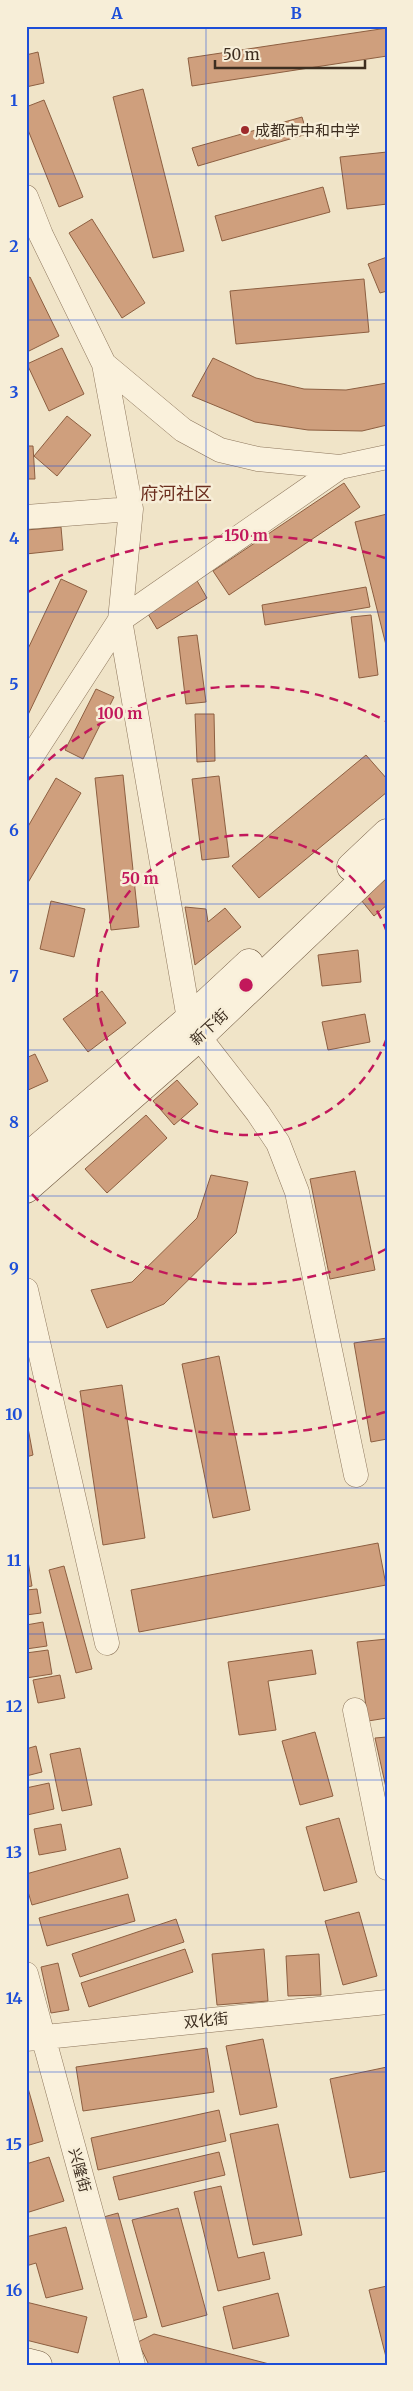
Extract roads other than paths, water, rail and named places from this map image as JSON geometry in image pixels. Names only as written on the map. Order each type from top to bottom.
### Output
[{"type":"main road","name":"新下街","points":[[26,1189],[194,1028],[387,833]]},
{"type":"main road","name":"新下街","points":[[26,1158],[194,1028],[387,858]]},
{"type":"main road","points":[[26,2362],[38,2365]]},
{"type":"street","points":[[26,197],[41,235],[104,364],[131,509],[120,620],[194,1028],[258,1113],[278,1143],[297,1192],[356,1475]]},
{"type":"street","points":[[104,364],[183,430],[220,450],[258,459],[340,468],[387,457]]},
{"type":"street","points":[[26,765],[120,620],[340,468]]},
{"type":"street","points":[[26,517],[131,509]]},
{"type":"street","points":[[26,1290],[107,1643]]},
{"type":"street","points":[[355,1710],[387,1868]]},
{"type":"street","name":"兴隆街","points":[[26,1974],[35,2038],[133,2365]]},
{"type":"street","name":"双化街","points":[[35,2038],[387,2002]]},
{"type":"place","name":"成都市中和中学","points":[[245,130]]},
{"type":"district","name":"府河社区","points":[[176,493]]}]
